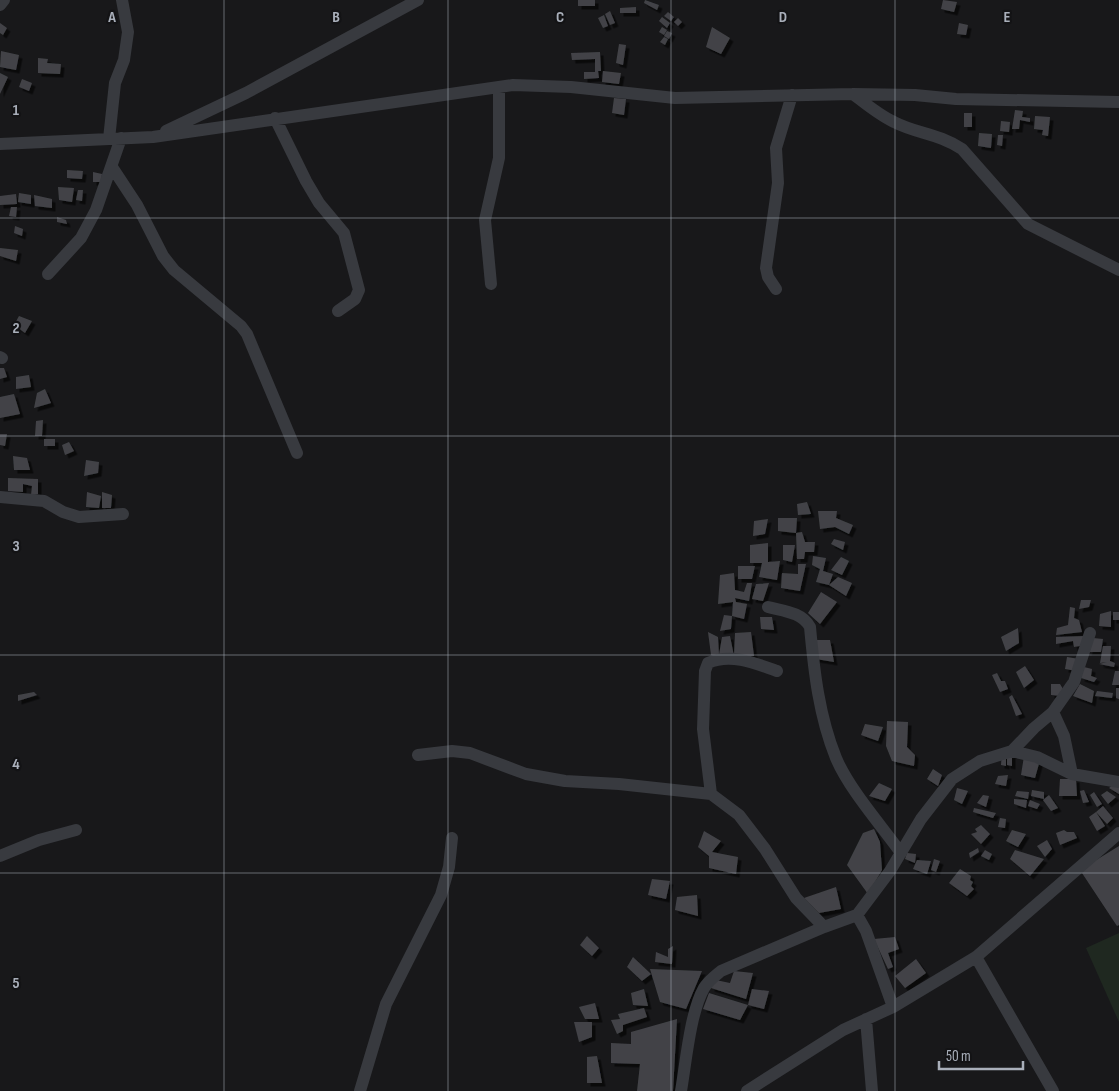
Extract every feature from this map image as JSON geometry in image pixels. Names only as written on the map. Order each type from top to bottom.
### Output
[{"type":"street","points":[[0,5],[4,0]]},
{"type":"street","points":[[48,274],[81,238],[96,210],[112,166],[115,139],[115,83],[124,60],[128,32],[122,0]]},
{"type":"street","points":[[153,137],[246,93],[418,0]]},
{"type":"street","points":[[0,144],[153,137],[499,87],[540,84],[675,98],[852,94],[915,95],[956,99],[1119,102]]},
{"type":"street","points":[[490,284],[485,220],[500,158],[499,87]]},
{"type":"street","points":[[852,94],[895,123],[950,141],[962,149],[992,187],[1028,224],[1119,270]]},
{"type":"street","points":[[776,289],[768,278],[766,268],[778,182],[776,148],[792,95]]},
{"type":"street","points":[[275,118],[306,181],[320,203],[344,233],[358,290],[355,299],[338,310]]},
{"type":"street","points":[[112,166],[138,205],[163,256],[174,270],[241,326],[247,334],[297,453]]},
{"type":"street","points":[[0,497],[44,501],[63,512],[79,517],[123,514]]},
{"type":"street","points":[[768,607],[800,615],[806,619],[810,627],[815,683],[836,758],[846,776],[901,853]]},
{"type":"street","points":[[681,1091],[695,1015],[704,988],[711,979],[721,971],[857,915],[890,871],[921,819],[952,779],[980,761],[1012,751],[1034,728],[1053,712],[1074,682],[1090,633]]},
{"type":"street","points":[[711,794],[703,729],[705,671],[708,663],[717,659],[743,660],[777,671]]},
{"type":"street","points":[[1053,712],[1064,736],[1072,774]]},
{"type":"street","points":[[418,755],[452,751],[470,753],[526,774],[565,781],[620,784],[711,794],[740,815],[765,849],[796,898],[824,927]]},
{"type":"street","points":[[1012,751],[1037,757],[1072,774],[1119,782]]},
{"type":"street","points":[[0,856],[39,840],[76,830]]},
{"type":"street","points":[[747,1091],[843,1030],[893,1007],[976,957],[1119,833]]},
{"type":"street","points":[[360,1091],[386,1004],[441,895],[449,867],[452,838]]},
{"type":"street","points":[[857,915],[866,930],[893,1007]]},
{"type":"street","points":[[976,957],[1053,1091]]},
{"type":"street","points":[[866,1019],[872,1091]]},
{"type":"shaded area","points":[[1119,933],[1119,1022],[1086,948]]},
{"type":"building","points":[[578,0],[595,0],[595,6],[578,6]]},
{"type":"building","points":[[645,0],[659,5],[657,10],[644,3]]},
{"type":"building","points":[[943,0],[957,2],[954,12],[941,9]]},
{"type":"building","points":[[636,7],[636,13],[620,13],[620,8]]},
{"type":"building","points":[[610,11],[615,23],[610,25],[605,14]]},
{"type":"building","points":[[668,12],[674,17],[671,21],[664,16]]},
{"type":"building","points":[[604,15],[608,26],[603,28],[598,18]]},
{"type":"building","points":[[662,17],[670,23],[667,28],[659,21]]},
{"type":"building","points":[[678,18],[682,22],[678,26],[674,22]]},
{"type":"building","points":[[0,23],[7,28],[3,35],[0,33]]},
{"type":"building","points":[[959,23],[968,25],[966,35],[957,34]]},
{"type":"building","points":[[662,27],[667,30],[664,35],[659,32]]},
{"type":"building","points":[[712,27],[730,38],[721,54],[706,47]]},
{"type":"building","points":[[667,31],[672,33],[669,39],[664,36]]},
{"type":"building","points":[[664,37],[668,39],[665,45],[660,42]]},
{"type":"building","points":[[619,44],[626,45],[623,65],[616,63]]},
{"type":"building","points":[[1,51],[19,55],[16,70],[0,67]]},
{"type":"building","points":[[600,52],[601,71],[598,71],[599,78],[584,79],[584,72],[595,72],[595,59],[572,60],[571,53]]},
{"type":"building","points":[[38,58],[48,59],[47,63],[61,64],[60,74],[38,73]]},
{"type":"building","points":[[603,71],[621,73],[619,84],[602,82]]},
{"type":"building","points":[[0,73],[8,77],[0,94]]},
{"type":"building","points":[[22,79],[32,83],[29,91],[19,87]]},
{"type":"building","points":[[614,98],[626,99],[624,115],[612,113]]},
{"type":"building","points":[[1015,110],[1023,111],[1022,117],[1030,118],[1030,122],[1020,120],[1019,129],[1012,129]]},
{"type":"building","points":[[964,113],[972,113],[972,127],[964,127]]},
{"type":"building","points":[[1035,116],[1050,117],[1048,136],[1042,135],[1043,130],[1034,129]]},
{"type":"building","points":[[1001,121],[1010,122],[1009,132],[1000,131]]},
{"type":"building","points":[[979,133],[992,134],[991,148],[978,146]]},
{"type":"building","points":[[998,135],[1003,135],[1002,146],[997,145]]},
{"type":"building","points":[[67,170],[83,171],[82,179],[67,178]]},
{"type":"building","points":[[93,172],[102,174],[101,182],[93,182]]},
{"type":"building","points":[[58,187],[74,188],[72,202],[59,200]]},
{"type":"building","points":[[78,190],[83,190],[82,201],[76,200]]},
{"type":"building","points":[[19,193],[31,195],[31,204],[18,202]]},
{"type":"building","points":[[16,194],[17,204],[0,205],[0,196]]},
{"type":"building","points":[[34,195],[52,199],[52,208],[35,206]]},
{"type":"building","points":[[11,207],[17,207],[16,217],[9,216]]},
{"type":"building","points":[[57,217],[66,220],[67,224],[57,222]]},
{"type":"building","points":[[15,226],[23,229],[22,236],[14,233]]},
{"type":"building","points":[[0,248],[18,250],[16,261],[0,256]]},
{"type":"building","points":[[19,316],[32,321],[25,333],[14,325]]},
{"type":"building","points":[[0,368],[4,368],[7,377],[0,379]]},
{"type":"building","points":[[29,375],[31,387],[16,389],[16,377]]},
{"type":"building","points":[[45,389],[51,403],[34,408],[37,393]]},
{"type":"building","points":[[14,394],[20,414],[0,418],[0,397]]},
{"type":"building","points":[[43,420],[42,436],[35,436],[36,421]]},
{"type":"building","points":[[0,434],[7,434],[5,446],[0,445]]},
{"type":"building","points":[[44,439],[55,439],[55,446],[44,446]]},
{"type":"building","points":[[69,442],[74,451],[65,455],[62,445]]},
{"type":"building","points":[[13,456],[27,458],[30,470],[14,470]]},
{"type":"building","points":[[86,460],[99,462],[98,473],[84,476]]},
{"type":"building","points":[[8,478],[38,479],[38,494],[31,495],[32,486],[23,484],[23,492],[8,491]]},
{"type":"building","points":[[87,492],[101,496],[99,508],[86,507]]},
{"type":"building","points":[[102,492],[112,495],[111,508],[102,508]]},
{"type":"building","points":[[807,502],[811,514],[798,515],[797,504]]},
{"type":"building","points":[[818,511],[837,511],[836,518],[853,525],[849,534],[835,527],[820,529]]},
{"type":"building","points":[[778,518],[797,518],[796,533],[778,531]]},
{"type":"building","points":[[768,519],[765,534],[753,536],[754,521]]},
{"type":"building","points":[[802,532],[805,542],[815,542],[814,552],[805,552],[804,559],[797,559],[796,533]]},
{"type":"building","points":[[834,539],[845,542],[843,550],[831,544]]},
{"type":"building","points":[[768,543],[768,562],[780,561],[777,580],[759,577],[762,563],[750,563],[750,545]]},
{"type":"building","points":[[783,545],[795,545],[792,562],[783,560]]},
{"type":"building","points":[[813,556],[826,558],[823,571],[833,574],[829,585],[816,582],[820,569],[812,565]]},
{"type":"building","points":[[841,557],[849,561],[842,575],[831,570]]},
{"type":"building","points":[[798,564],[806,564],[800,591],[781,588],[782,573],[798,574]]},
{"type":"building","points":[[738,566],[755,566],[752,579],[738,579]]},
{"type":"building","points":[[734,573],[735,590],[744,592],[747,583],[752,583],[749,601],[735,598],[736,602],[747,604],[744,619],[732,616],[733,602],[718,604],[720,575]]},
{"type":"building","points":[[838,577],[852,583],[846,596],[829,585]]},
{"type":"building","points":[[769,583],[763,601],[752,599],[756,584]]},
{"type":"building","points":[[821,592],[837,602],[820,624],[808,613]]},
{"type":"building","points":[[1081,600],[1091,600],[1089,607],[1079,609]]},
{"type":"building","points":[[1070,607],[1075,608],[1074,618],[1079,620],[1082,632],[1056,635],[1057,628],[1068,625]]},
{"type":"building","points":[[1111,611],[1111,627],[1099,626],[1100,614]]},
{"type":"building","points":[[1113,612],[1119,612],[1119,620],[1113,620]]},
{"type":"building","points":[[724,615],[732,616],[731,629],[720,631]]},
{"type":"building","points":[[760,617],[772,617],[774,630],[761,629]]},
{"type":"building","points":[[1018,628],[1019,643],[1006,651],[1001,637]]},
{"type":"building","points":[[708,632],[718,637],[719,655],[711,655]]},
{"type":"building","points":[[751,632],[754,656],[734,656],[735,633]]},
{"type":"building","points":[[730,636],[734,656],[719,655],[722,637]]},
{"type":"building","points":[[1085,636],[1085,645],[1074,647],[1073,641],[1056,644],[1056,637]]},
{"type":"building","points":[[1093,638],[1103,639],[1101,652],[1088,652]]},
{"type":"building","points":[[816,640],[830,640],[834,662],[816,659]]},
{"type":"building","points":[[1103,646],[1111,646],[1110,661],[1115,663],[1114,667],[1099,664],[1107,662],[1100,663]]},
{"type":"building","points":[[1067,657],[1079,659],[1077,671],[1065,669]]},
{"type":"building","points":[[1025,666],[1034,680],[1024,688],[1016,672]]},
{"type":"building","points":[[1084,667],[1092,669],[1091,676],[1097,678],[1094,682],[1081,678]]},
{"type":"building","points":[[1115,671],[1119,671],[1119,685],[1112,685]]},
{"type":"building","points":[[997,673],[1001,681],[1005,681],[1008,689],[1000,692],[992,675]]},
{"type":"building","points":[[1051,684],[1060,684],[1063,689],[1062,696],[1051,695]]},
{"type":"building","points":[[1080,684],[1094,691],[1092,703],[1073,696]]},
{"type":"building","points":[[1116,688],[1119,688],[1119,699],[1116,698]]},
{"type":"building","points":[[1097,691],[1113,693],[1112,698],[1095,696]]},
{"type":"building","points":[[34,692],[37,695],[18,701],[18,695]]},
{"type":"building","points":[[1012,695],[1022,714],[1016,716],[1009,697]]},
{"type":"building","points":[[887,721],[908,722],[907,747],[915,755],[914,766],[892,761],[886,746]]},
{"type":"building","points":[[865,724],[883,727],[878,741],[861,735]]},
{"type":"building","points":[[1002,752],[1006,753],[1006,766],[1001,765]]},
{"type":"building","points":[[1012,753],[1012,766],[1007,765],[1007,754]]},
{"type":"building","points":[[1024,756],[1040,760],[1035,778],[1021,775]]},
{"type":"building","points":[[933,769],[942,775],[938,786],[927,779]]},
{"type":"building","points":[[1008,775],[1006,786],[995,784],[998,776]]},
{"type":"building","points":[[1060,779],[1076,779],[1077,796],[1059,796]]},
{"type":"building","points":[[879,783],[892,789],[885,801],[869,796]]},
{"type":"building","points":[[1115,783],[1119,785],[1119,794],[1109,788]]},
{"type":"building","points":[[957,788],[968,791],[962,804],[954,800]]},
{"type":"building","points":[[1032,790],[1044,792],[1044,799],[1031,796]]},
{"type":"building","points":[[1084,790],[1089,802],[1083,803],[1080,791]]},
{"type":"building","points":[[1017,791],[1029,792],[1028,799],[1015,796]]},
{"type":"building","points":[[1107,791],[1116,797],[1108,804],[1101,795]]},
{"type":"building","points":[[1094,792],[1102,804],[1097,807],[1090,795]]},
{"type":"building","points":[[983,795],[989,796],[986,807],[977,803]]},
{"type":"building","points":[[1049,795],[1058,808],[1051,811],[1043,800]]},
{"type":"building","points":[[1014,799],[1027,800],[1026,808],[1014,804]]},
{"type":"building","points":[[1030,800],[1040,804],[1037,809],[1028,806]]},
{"type":"building","points":[[1103,806],[1113,818],[1107,824],[1096,812]]},
{"type":"building","points":[[974,808],[996,813],[993,818],[973,812]]},
{"type":"building","points":[[1096,812],[1105,826],[1097,831],[1089,817]]},
{"type":"building","points":[[1000,818],[1006,819],[1005,828],[998,827]]},
{"type":"building","points":[[981,825],[990,834],[981,844],[971,834],[977,832],[975,829]]},
{"type":"building","points":[[874,829],[880,842],[882,870],[868,894],[847,865],[863,833]]},
{"type":"building","points":[[1012,830],[1026,834],[1018,847],[1006,841]]},
{"type":"building","points":[[1064,830],[1074,832],[1077,838],[1060,845],[1056,833]]},
{"type":"building","points":[[704,831],[721,841],[712,852],[738,857],[736,874],[709,868],[709,856],[698,847]]},
{"type":"building","points":[[1047,840],[1052,849],[1045,857],[1037,846]]},
{"type":"building","points":[[1119,846],[1119,925],[1117,926],[1080,870]]},
{"type":"building","points":[[978,848],[979,852],[970,858],[969,853]]},
{"type":"building","points":[[985,850],[992,854],[989,860],[981,856]]},
{"type":"building","points":[[1015,850],[1044,859],[1030,876],[1010,859]]},
{"type":"building","points":[[907,853],[916,854],[915,863],[905,859]]},
{"type":"building","points":[[934,859],[940,861],[936,872],[931,870]]},
{"type":"building","points":[[917,860],[931,861],[927,874],[913,869]]},
{"type":"building","points":[[960,869],[971,876],[970,880],[973,882],[971,886],[974,889],[967,896],[949,883]]},
{"type":"building","points":[[652,879],[670,881],[666,899],[648,895]]},
{"type":"building","points":[[836,887],[841,909],[819,913],[804,898]]},
{"type":"building","points":[[697,895],[698,916],[675,910],[677,897]]},
{"type":"building","points":[[587,936],[599,948],[592,956],[580,945]]},
{"type":"building","points":[[895,937],[899,949],[888,953],[893,967],[888,969],[874,939]]},
{"type":"building","points":[[673,946],[672,964],[655,962],[656,952],[668,957],[668,949]]},
{"type":"building","points":[[633,957],[651,974],[642,981],[627,967]]},
{"type":"building","points":[[916,959],[926,973],[905,988],[895,976]]},
{"type":"building","points":[[650,969],[702,971],[686,1009],[660,1002]]},
{"type":"building","points":[[734,971],[753,973],[746,999],[711,988],[711,979],[730,983]]},
{"type":"building","points":[[644,989],[648,1006],[633,1005],[631,993]]},
{"type":"building","points":[[752,989],[769,991],[764,1009],[748,1005]]},
{"type":"building","points":[[709,993],[748,1005],[740,1020],[703,1009]]},
{"type":"building","points":[[595,1003],[599,1019],[585,1019],[579,1007]]},
{"type":"building","points":[[644,1008],[647,1017],[623,1025],[623,1031],[617,1034],[611,1020],[620,1019],[618,1014]]},
{"type":"building","points":[[677,1019],[673,1091],[637,1091],[640,1064],[611,1063],[611,1043],[631,1044],[631,1032]]},
{"type":"building","points":[[574,1022],[592,1022],[592,1037],[579,1042]]},
{"type":"building","points":[[597,1056],[602,1083],[587,1083],[587,1057]]}]
